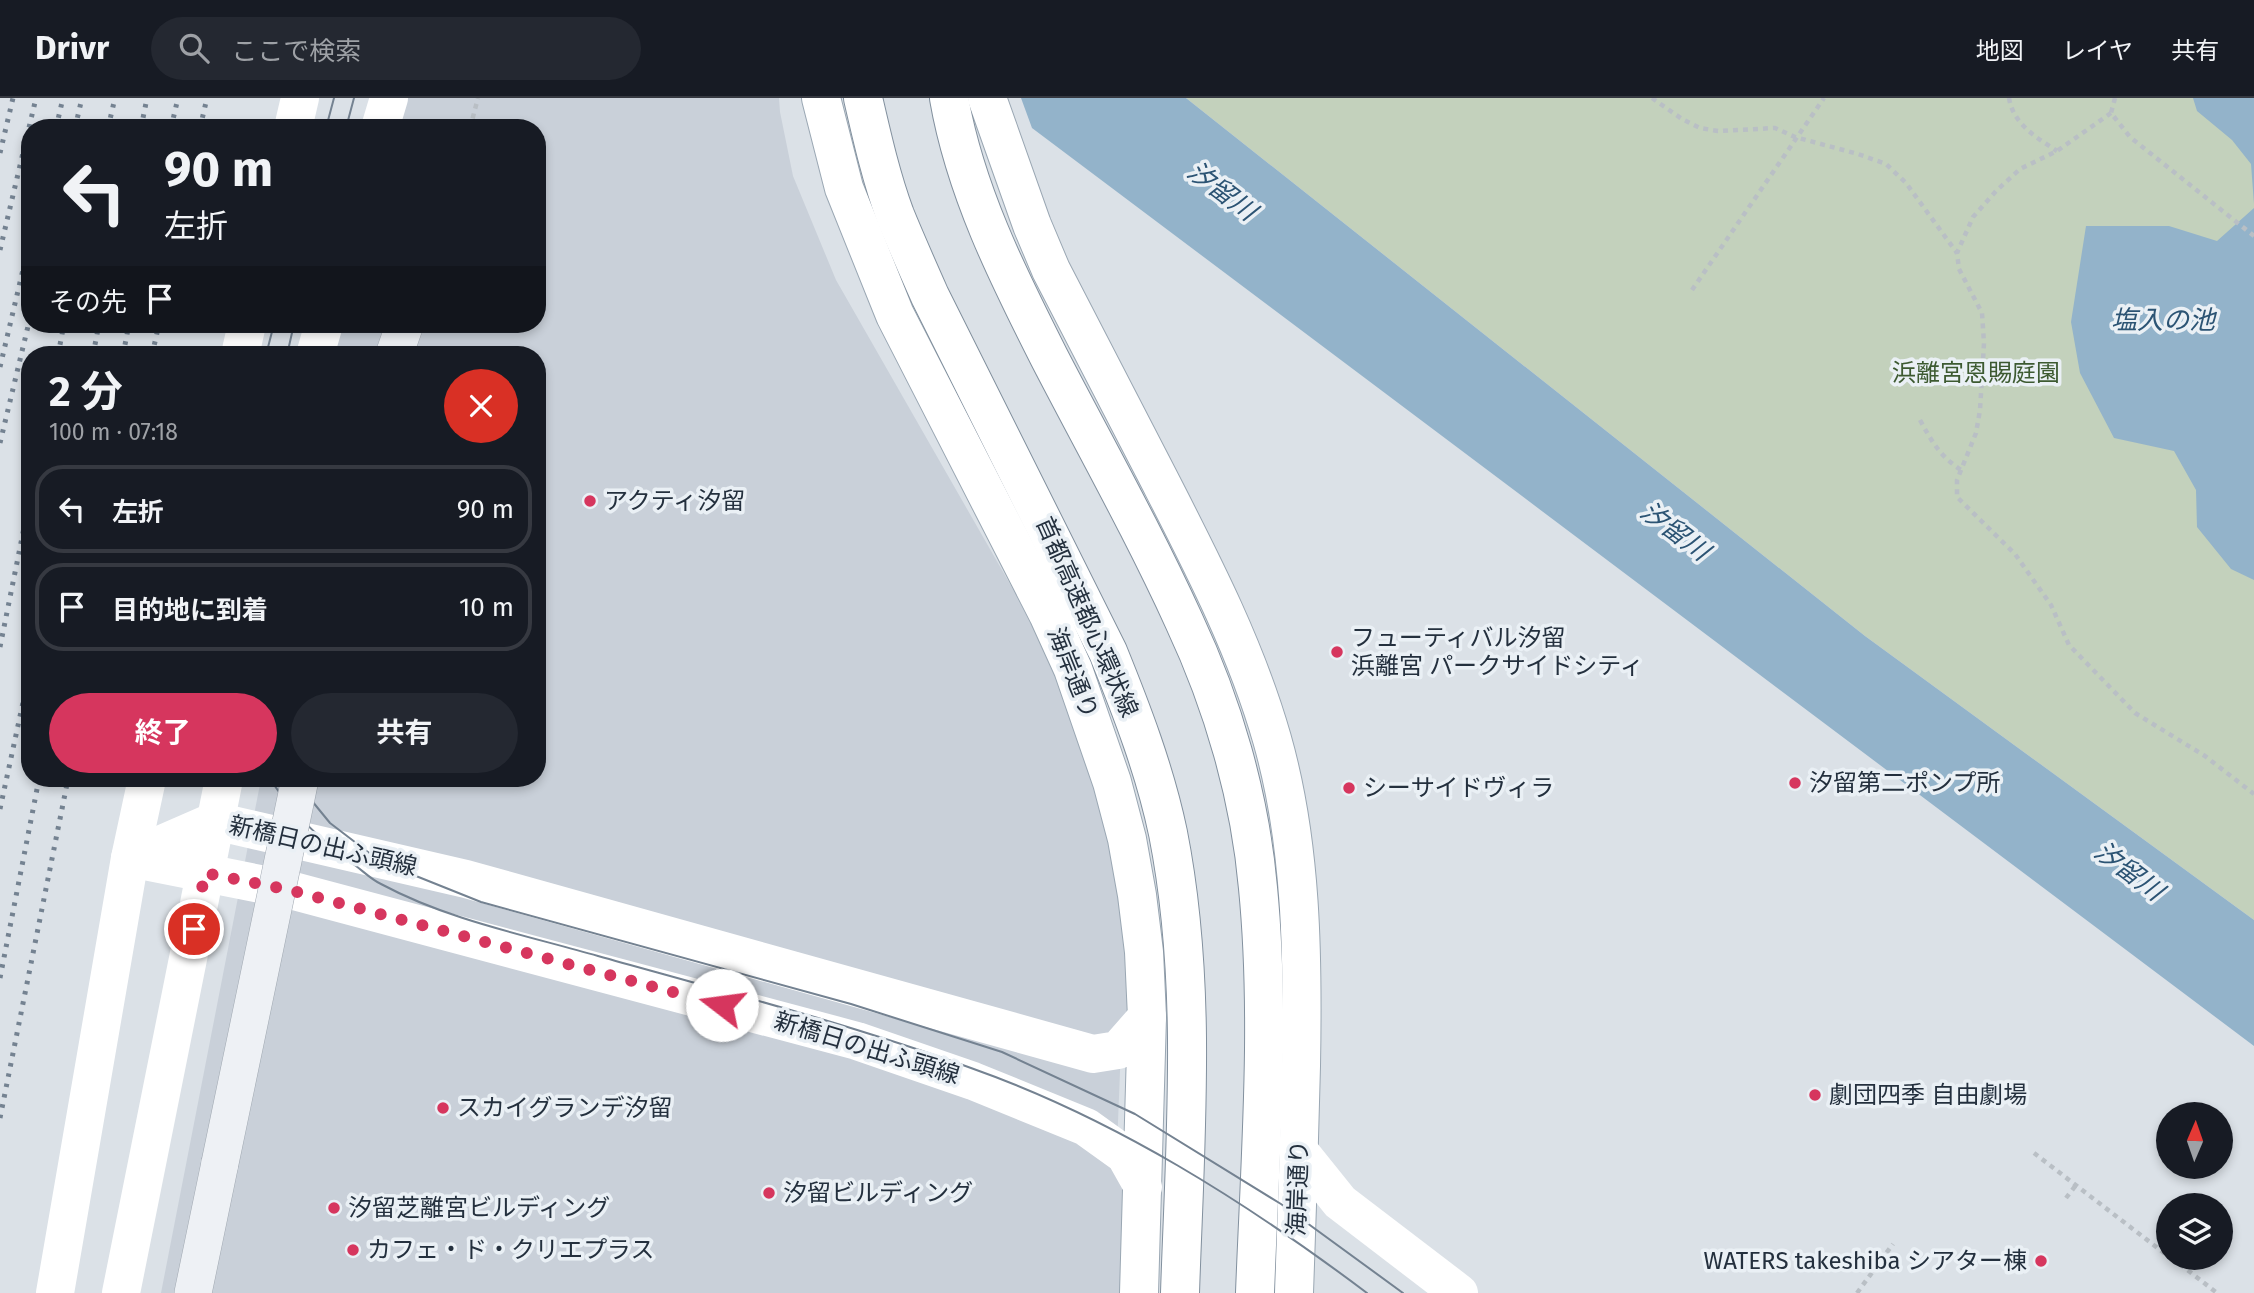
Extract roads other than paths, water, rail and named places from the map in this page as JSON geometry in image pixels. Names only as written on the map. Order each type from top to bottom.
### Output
[{"type":"main road","points":[[295,119],[300,98]]},
{"type":"main road","points":[[383,119],[389,98]]},
{"type":"main road","name":"海岸通り","points":[[821,98],[844,188],[895,315],[1048,614],[1073,669],[1112,782],[1127,839],[1143,952],[1147,1017],[1139,1293]]},
{"type":"main road","name":"首都高速都心環状線","points":[[863,98],[881,171],[911,254],[1108,652],[1132,713],[1167,831],[1177,889],[1187,1013],[1180,1293]]},
{"type":"main road","points":[[949,98],[961,152],[1006,274],[1185,623],[1210,684],[1231,748],[1248,817],[1258,887],[1263,963],[1255,1293]]},
{"type":"main road","name":"海岸通り","points":[[987,98],[1032,225],[1051,270],[1220,600],[1247,666],[1272,739],[1288,810],[1297,884],[1301,1025],[1294,1293]]},
{"type":"main road","points":[[55,1293],[130,858],[145,787]]},
{"type":"main road","name":"新橋日の出ふ頭線","points":[[222,787],[205,873],[290,890],[857,1041],[973,1081],[1086,1127],[1125,1155],[1143,1187]]},
{"type":"main road","name":"新橋日の出ふ頭線","points":[[130,858],[215,821],[466,879],[1093,1054],[1118,1049],[1147,1017]]},
{"type":"main road","points":[[121,1293],[205,873],[130,858]]},
{"type":"main road","points":[[1299,1151],[1340,1202],[1459,1293]]},
{"type":"street","points":[[193,1293],[298,787]]},
{"type":"water","name":"汐留川","points":[[1021,98],[1186,98],[1865,636],[2254,920],[2254,1046],[1032,128]]},
{"type":"water","points":[[2193,98],[2254,98],[2254,204],[2251,164],[2232,140],[2197,111]]},
{"type":"water","name":"塩入の池","points":[[2254,208],[2254,580],[2231,569],[2197,527],[2196,490],[2174,451],[2114,438],[2080,373],[2071,322],[2086,226],[2169,226],[2217,241]]},
{"type":"tram line","points":[[328,119],[334,98]]},
{"type":"tram line","points":[[348,119],[354,98]]},
{"type":"tram line","points":[[268,346],[272,333]]},
{"type":"tram line","points":[[289,346],[292,333]]},
{"type":"tram line","points":[[276,787],[298,816],[331,847],[374,880],[407,897],[487,926],[832,1022],[971,1068],[1024,1089],[1077,1112],[1178,1166],[1274,1227],[1367,1293]]},
{"type":"tram line","points":[[301,787],[330,823],[381,862],[481,902],[851,1004],[1002,1052],[1135,1114],[1281,1204],[1403,1293]]},
{"type":"railway","points":[[0,153],[13,98]]},
{"type":"railway","points":[[31,119],[36,98]]},
{"type":"railway","points":[[58,119],[63,98]]},
{"type":"railway","points":[[77,119],[82,98]]},
{"type":"railway","points":[[110,119],[115,98]]},
{"type":"railway","points":[[143,119],[147,98]]},
{"type":"railway","points":[[173,119],[178,98]]},
{"type":"railway","points":[[202,119],[207,98]]},
{"type":"railway","points":[[0,250],[21,161]]},
{"type":"railway","points":[[0,367],[21,278]]},
{"type":"railway","points":[[23,346],[26,333]]},
{"type":"railway","points":[[60,346],[62,333]]},
{"type":"railway","points":[[95,346],[97,333]]},
{"type":"railway","points":[[125,346],[127,333]]},
{"type":"railway","points":[[154,346],[157,333]]},
{"type":"railway","points":[[0,443],[21,356]]},
{"type":"railway","points":[[0,647],[21,543]]},
{"type":"railway","points":[[0,809],[21,712]]},
{"type":"railway","points":[[0,978],[37,787]]},
{"type":"railway","points":[[0,1118],[66,787]]},
{"type":"place","name":"アクティ汐留","points":[[590,501]]},
{"type":"place","name":"フューティバル汐留 浜離宮 パークサイドシティ","points":[[1337,652]]},
{"type":"place","name":"汐留第二ポンプ所","points":[[1795,783]]},
{"type":"place","name":"シーサイドヴィラ","points":[[1349,788]]},
{"type":"place","name":"劇団四季 自由劇場","points":[[1815,1095]]},
{"type":"place","name":"スカイグランデ汐留","points":[[443,1108]]},
{"type":"place","name":"汐留ビルディング","points":[[769,1193]]},
{"type":"place","name":"汐留芝離宮ビルディング","points":[[334,1208]]},
{"type":"place","name":"カフェ・ド・クリエプラス","points":[[353,1250]]},
{"type":"place","name":"WATERS takeshiba シアター棟","points":[[2041,1261]]},
{"type":"park label","name":"浜離宮恩賜庭園","points":[[1976,373]]}]
